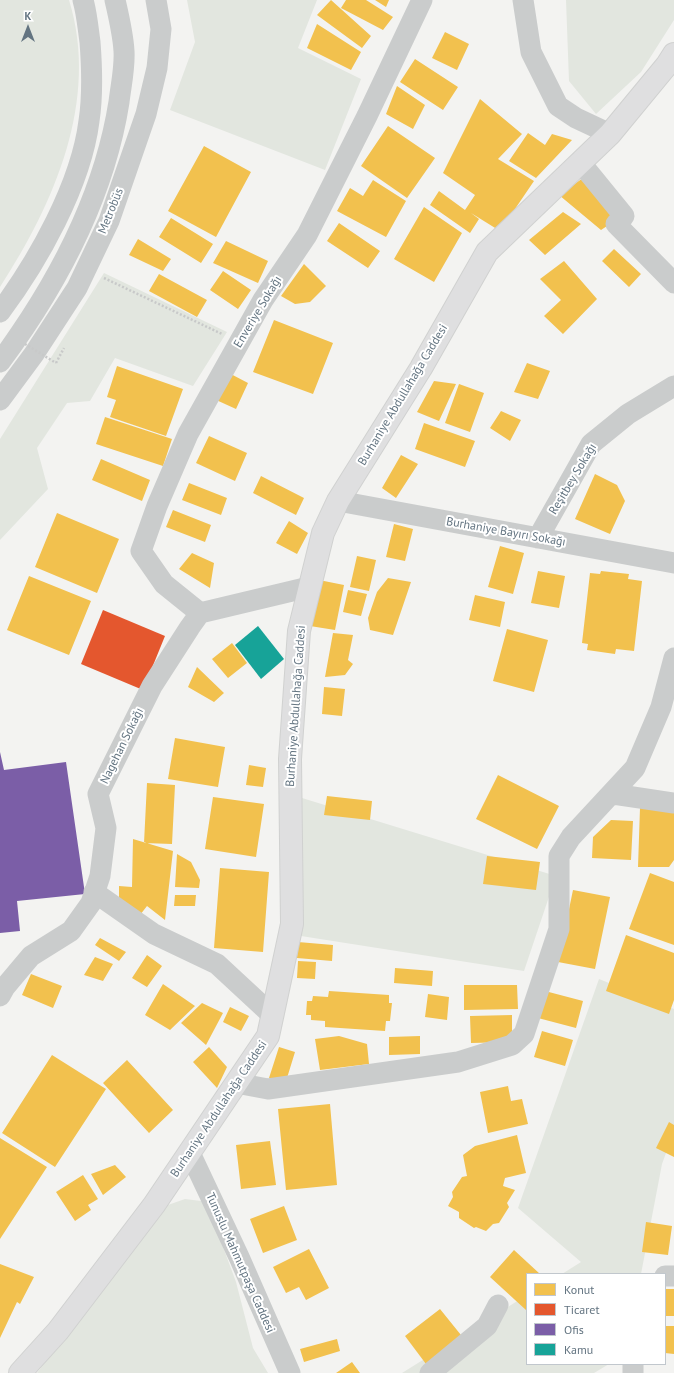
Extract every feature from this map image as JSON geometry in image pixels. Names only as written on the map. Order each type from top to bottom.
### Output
[{"type":"main road","name":"Burhaniye Abdullahağa Caddesi","points":[[20,1373],[58,1331],[154,1205],[268,1036],[292,924],[290,759],[299,631],[323,533],[338,501],[421,368],[487,252],[610,134],[667,65],[674,54]]},
{"type":"street","points":[[0,312],[47,238],[76,175],[89,123],[91,101],[92,67],[83,0]]},
{"type":"street","name":"Metrobüs","points":[[0,362],[59,274],[86,214],[107,156],[116,119],[122,82],[124,51],[115,0]]},
{"type":"street","name":"Metrobüs","points":[[0,400],[34,354],[77,288],[109,221],[146,114],[157,68],[161,28],[156,0]]},
{"type":"street","name":"Enveriye Sokağı","points":[[200,613],[164,584],[141,551],[157,506],[188,434],[263,300],[307,235],[367,116],[422,0]]},
{"type":"street","points":[[524,0],[531,52],[558,106],[576,118],[610,134]]},
{"type":"street","points":[[580,162],[624,216],[616,224],[674,283]]},
{"type":"street","name":"Reşitbey Sokağı","points":[[538,538],[591,444],[628,414],[674,386]]},
{"type":"street","name":"Burhaniye Bayırı Sokağı","points":[[338,501],[674,563]]},
{"type":"street","points":[[200,613],[309,587]]},
{"type":"street","name":"Nagehan Sokağı","points":[[0,996],[5,987],[31,956],[71,931],[91,903],[100,876],[106,828],[98,794],[152,686],[200,613]]},
{"type":"street","points":[[236,1083],[268,1089],[458,1062],[512,1045],[524,1034],[559,929],[559,856],[589,816],[613,794],[635,768],[660,707],[674,658]]},
{"type":"street","points":[[613,794],[674,803]]},
{"type":"street","points":[[94,892],[154,934],[217,964],[272,1016]]},
{"type":"street","name":"Tunuslu Mahmutpaşa Caddesi","points":[[190,1153],[239,1257],[290,1373]]},
{"type":"street","points":[[430,1373],[487,1326],[498,1305]]},
{"type":"path","points":[[104,277],[240,343]]},
{"type":"path","points":[[25,344],[56,363],[66,344]]},
{"type":"shaded area","points":[[0,0],[69,0],[77,38],[79,75],[75,113],[66,150],[54,186],[20,255],[0,287]]},
{"type":"shaded area","points":[[187,0],[317,0],[298,48],[361,79],[325,170],[170,110],[195,42]]},
{"type":"shaded area","points":[[566,0],[674,0],[674,20],[641,72],[596,114],[569,81]]},
{"type":"shaded area","points":[[104,273],[227,332],[193,386],[115,358],[90,401],[67,403],[37,448],[48,489],[0,540],[0,439]]},
{"type":"shaded area","points":[[302,798],[556,876],[524,971],[301,936]]},
{"type":"shaded area","points":[[599,979],[674,1009],[674,1131],[662,1164],[641,1273],[564,1273],[581,1262],[518,1208]]},
{"type":"shaded area","points":[[185,1199],[201,1201],[209,1209],[236,1282],[253,1348],[268,1373],[37,1373],[165,1206]]},
{"type":"shaded area","points":[[526,1296],[526,1365],[607,1365],[594,1373],[402,1373]]},
{"type":"building: Konut","points":[[331,0],[371,36],[362,48],[317,15]]},
{"type":"building: Konut","points":[[346,0],[366,0],[393,17],[383,30],[341,8]]},
{"type":"building: Konut","points":[[375,0],[389,0],[386,7]]},
{"type":"building: Konut","points":[[317,24],[361,52],[351,70],[307,48]]},
{"type":"building: Konut","points":[[445,32],[469,44],[457,70],[432,58]]},
{"type":"building: Konut","points":[[415,59],[458,87],[443,110],[400,82]]},
{"type":"building: Konut","points":[[397,86],[425,105],[413,129],[386,114]]},
{"type":"building: Konut","points":[[480,99],[522,134],[498,159],[534,181],[500,231],[471,213],[479,219],[470,233],[430,205],[439,191],[465,210],[475,195],[443,173]]},
{"type":"building: Konut","points":[[388,126],[435,158],[407,198],[361,166]]},
{"type":"building: Konut","points":[[528,133],[545,145],[552,134],[572,140],[536,178],[509,161]]},
{"type":"building: Konut","points":[[204,146],[251,172],[216,237],[168,211]]},
{"type":"building: Konut","points":[[583,178],[616,220],[601,230],[559,195]]},
{"type":"building: Konut","points":[[373,180],[406,201],[386,237],[337,211],[350,188],[363,196]]},
{"type":"building: Konut","points":[[424,207],[462,233],[434,282],[394,259]]},
{"type":"building: Konut","points":[[563,212],[581,224],[545,255],[529,240]]},
{"type":"building: Konut","points":[[171,218],[213,244],[201,263],[159,237]]},
{"type":"building: Konut","points":[[339,223],[380,251],[368,268],[327,241]]},
{"type":"building: Konut","points":[[138,239],[171,259],[163,271],[129,255]]},
{"type":"building: Konut","points":[[226,241],[268,261],[258,283],[213,263]]},
{"type":"building: Konut","points":[[614,249],[641,274],[629,287],[602,261]]},
{"type":"building: Konut","points":[[564,261],[597,299],[563,334],[544,316],[561,300],[540,279]]},
{"type":"building: Konut","points":[[304,264],[326,286],[310,302],[295,304],[281,296]]},
{"type":"building: Konut","points":[[223,271],[251,290],[238,309],[210,290]]},
{"type":"building: Konut","points":[[159,274],[207,300],[197,317],[149,291]]},
{"type":"building: Konut","points":[[274,320],[333,343],[313,394],[253,372]]},
{"type":"building: Konut","points":[[527,363],[550,371],[538,399],[514,392]]},
{"type":"building: Konut","points":[[117,366],[183,389],[166,436],[110,417],[116,400],[107,397]]},
{"type":"building: Konut","points":[[227,372],[248,383],[236,409],[214,399]]},
{"type":"building: Konut","points":[[434,381],[456,384],[439,421],[417,412]]},
{"type":"building: Konut","points":[[459,384],[484,393],[470,432],[445,423]]},
{"type":"building: Konut","points":[[501,411],[521,420],[510,441],[490,428]]},
{"type":"building: Konut","points":[[105,417],[172,439],[163,466],[96,444]]},
{"type":"building: Konut","points":[[424,423],[475,441],[465,467],[415,449]]},
{"type":"building: Konut","points":[[209,436],[247,453],[235,481],[196,463]]},
{"type":"building: Konut","points":[[401,455],[418,464],[396,498],[382,488]]},
{"type":"building: Konut","points":[[101,459],[150,480],[142,501],[92,480]]},
{"type":"building: Konut","points":[[595,474],[617,485],[625,501],[610,534],[575,519]]},
{"type":"building: Konut","points":[[261,476],[304,498],[296,515],[253,493]]},
{"type":"building: Konut","points":[[189,483],[227,498],[221,515],[182,500]]},
{"type":"building: Konut","points":[[173,510],[211,525],[205,542],[166,527]]},
{"type":"building: Konut","points":[[57,513],[119,539],[97,593],[35,567]]},
{"type":"building: Konut","points":[[289,521],[308,533],[297,554],[276,543]]},
{"type":"building: Konut","points":[[394,524],[413,529],[405,561],[386,557]]},
{"type":"building: Konut","points":[[500,546],[524,553],[513,594],[488,587]]},
{"type":"building: Konut","points":[[192,553],[214,563],[210,588],[179,569]]},
{"type":"building: Konut","points":[[357,556],[376,560],[369,591],[350,587]]},
{"type":"building: Konut","points":[[538,571],[565,576],[559,608],[531,603]]},
{"type":"building: Konut","points":[[601,571],[629,574],[628,579],[642,581],[634,651],[616,649],[615,654],[587,650],[588,644],[582,643],[590,573],[600,574]]},
{"type":"building: Konut","points":[[29,576],[91,601],[69,655],[7,630]]},
{"type":"building: Konut","points":[[388,578],[411,582],[393,635],[370,630],[368,618],[377,592]]},
{"type":"building: Konut","points":[[319,580],[344,585],[335,630],[310,626]]},
{"type":"building: Konut","points":[[348,590],[367,594],[361,616],[343,612]]},
{"type":"building: Konut","points":[[475,595],[505,602],[500,627],[469,620]]},
{"type":"building: Konut","points":[[507,629],[548,640],[534,692],[493,681]]},
{"type":"building: Konut","points":[[333,633],[353,635],[348,660],[353,664],[345,675],[325,677]]},
{"type":"building: Konut","points":[[232,643],[247,663],[228,678],[212,659]]},
{"type":"building: Konut","points":[[197,667],[224,693],[214,702],[188,687]]},
{"type":"building: Konut","points":[[324,687],[345,689],[342,716],[322,714]]},
{"type":"building: Konut","points":[[175,738],[225,747],[218,787],[168,779]]},
{"type":"building: Konut","points":[[249,765],[266,768],[263,787],[246,785]]},
{"type":"building: Konut","points":[[498,775],[559,806],[537,849],[476,819]]},
{"type":"building: Konut","points":[[147,783],[175,785],[172,844],[144,843]]},
{"type":"building: Konut","points":[[327,796],[372,801],[370,820],[324,815]]},
{"type":"building: Konut","points":[[213,797],[264,804],[256,857],[205,849]]},
{"type":"building: Konut","points":[[640,808],[674,809],[674,860],[669,867],[638,867]]},
{"type":"building: Konut","points":[[611,820],[633,821],[631,860],[592,858],[593,837]]},
{"type":"building: Konut","points":[[133,839],[173,851],[165,920],[147,906],[140,915],[119,899],[119,886],[132,887]]},
{"type":"building: Konut","points":[[177,854],[191,862],[200,880],[199,888],[175,887]]},
{"type":"building: Konut","points":[[487,856],[540,862],[536,890],[483,884]]},
{"type":"building: Konut","points":[[220,868],[269,872],[263,952],[214,948]]},
{"type":"building: Konut","points":[[650,873],[674,882],[674,945],[629,929]]},
{"type":"building: Konut","points":[[573,890],[610,897],[595,969],[558,962]]},
{"type":"building: Konut","points":[[175,895],[196,895],[195,906],[174,906]]},
{"type":"building: Konut","points":[[626,935],[674,953],[674,1000],[669,1014],[606,991]]},
{"type":"building: Konut","points":[[100,938],[126,952],[119,961],[95,945]]},
{"type":"building: Konut","points":[[298,942],[333,945],[332,961],[297,958]]},
{"type":"building: Konut","points":[[147,955],[162,966],[147,987],[132,978]]},
{"type":"building: Konut","points":[[95,957],[113,964],[103,981],[84,975]]},
{"type":"building: Konut","points":[[298,961],[316,962],[315,979],[297,978]]},
{"type":"building: Konut","points":[[395,968],[433,971],[432,986],[394,983]]},
{"type":"building: Konut","points":[[31,974],[62,986],[53,1008],[22,995]]},
{"type":"building: Konut","points":[[163,984],[195,1006],[170,1030],[145,1015]]},
{"type":"building: Konut","points":[[464,985],[517,985],[518,1009],[464,1010]]},
{"type":"building: Konut","points":[[329,991],[389,995],[389,1003],[392,1003],[390,1021],[386,1021],[385,1031],[325,1027],[325,1021],[311,1020],[311,1015],[306,1015],[307,1001],[312,1001],[313,996],[328,997]]},
{"type":"building: Konut","points":[[545,991],[583,1001],[576,1028],[538,1018]]},
{"type":"building: Konut","points":[[428,994],[449,997],[447,1020],[425,1017]]},
{"type":"building: Konut","points":[[202,1003],[223,1013],[206,1045],[181,1023]]},
{"type":"building: Konut","points":[[230,1007],[249,1016],[241,1031],[223,1022]]},
{"type":"building: Konut","points":[[512,1015],[512,1042],[471,1043],[470,1016]]},
{"type":"building: Konut","points":[[542,1031],[573,1040],[565,1066],[534,1057]]},
{"type":"building: Konut","points":[[339,1036],[367,1044],[369,1064],[320,1070],[315,1039]]},
{"type":"building: Konut","points":[[420,1036],[420,1054],[389,1055],[389,1037]]},
{"type":"building: Konut","points":[[209,1047],[227,1067],[217,1088],[193,1062]]},
{"type":"building: Konut","points":[[279,1047],[295,1052],[287,1078],[269,1078]]},
{"type":"building: Konut","points":[[52,1055],[106,1089],[55,1167],[2,1133]]},
{"type":"building: Konut","points":[[127,1060],[173,1110],[149,1133],[103,1083]]},
{"type":"building: Konut","points":[[508,1086],[511,1101],[522,1099],[528,1124],[488,1133],[480,1092]]},
{"type":"building: Konut","points":[[330,1104],[337,1185],[286,1190],[278,1109]]},
{"type":"building: Konut","points":[[669,1122],[674,1125],[674,1157],[656,1148]]},
{"type":"building: Konut","points":[[517,1135],[526,1173],[505,1178],[503,1186],[515,1190],[507,1203],[509,1207],[499,1223],[493,1224],[486,1231],[476,1227],[474,1228],[459,1218],[459,1212],[448,1206],[453,1197],[452,1192],[462,1177],[467,1176],[463,1155],[475,1146]]},
{"type":"building: Konut","points":[[0,1138],[47,1167],[0,1239]]},
{"type":"building: Konut","points":[[270,1141],[276,1185],[241,1189],[236,1145]]},
{"type":"building: Konut","points":[[115,1165],[126,1177],[103,1195],[91,1174]]},
{"type":"building: Konut","points":[[83,1175],[98,1199],[88,1205],[91,1210],[75,1221],[56,1192]]},
{"type":"building: Konut","points":[[284,1206],[297,1240],[263,1253],[250,1219]]},
{"type":"building: Konut","points":[[646,1222],[672,1226],[668,1255],[642,1252]]},
{"type":"building: Konut","points":[[309,1249],[329,1288],[306,1300],[299,1287],[286,1293],[273,1267]]},
{"type":"building: Konut","points":[[514,1250],[539,1273],[526,1273],[526,1310],[490,1277]]},
{"type":"building: Konut","points":[[0,1264],[34,1277],[20,1304],[17,1302],[0,1338]]},
{"type":"building: Konut","points":[[666,1289],[674,1289],[674,1316],[666,1316]]},
{"type":"building: Konut","points":[[440,1309],[465,1340],[429,1368],[405,1336]]},
{"type":"building: Konut","points":[[666,1326],[674,1326],[674,1354],[666,1353]]},
{"type":"building: Konut","points":[[337,1339],[340,1351],[304,1362],[300,1349]]},
{"type":"building: Konut","points":[[352,1362],[360,1373],[336,1373]]},
{"type":"building: Ticaret","points":[[103,610],[165,636],[143,690],[81,664]]},
{"type":"building: Ofis","points":[[0,752],[4,770],[66,762],[85,894],[17,901],[20,931],[0,933]]},
{"type":"building: Kamu","points":[[258,626],[284,659],[261,679],[235,645]]}]
